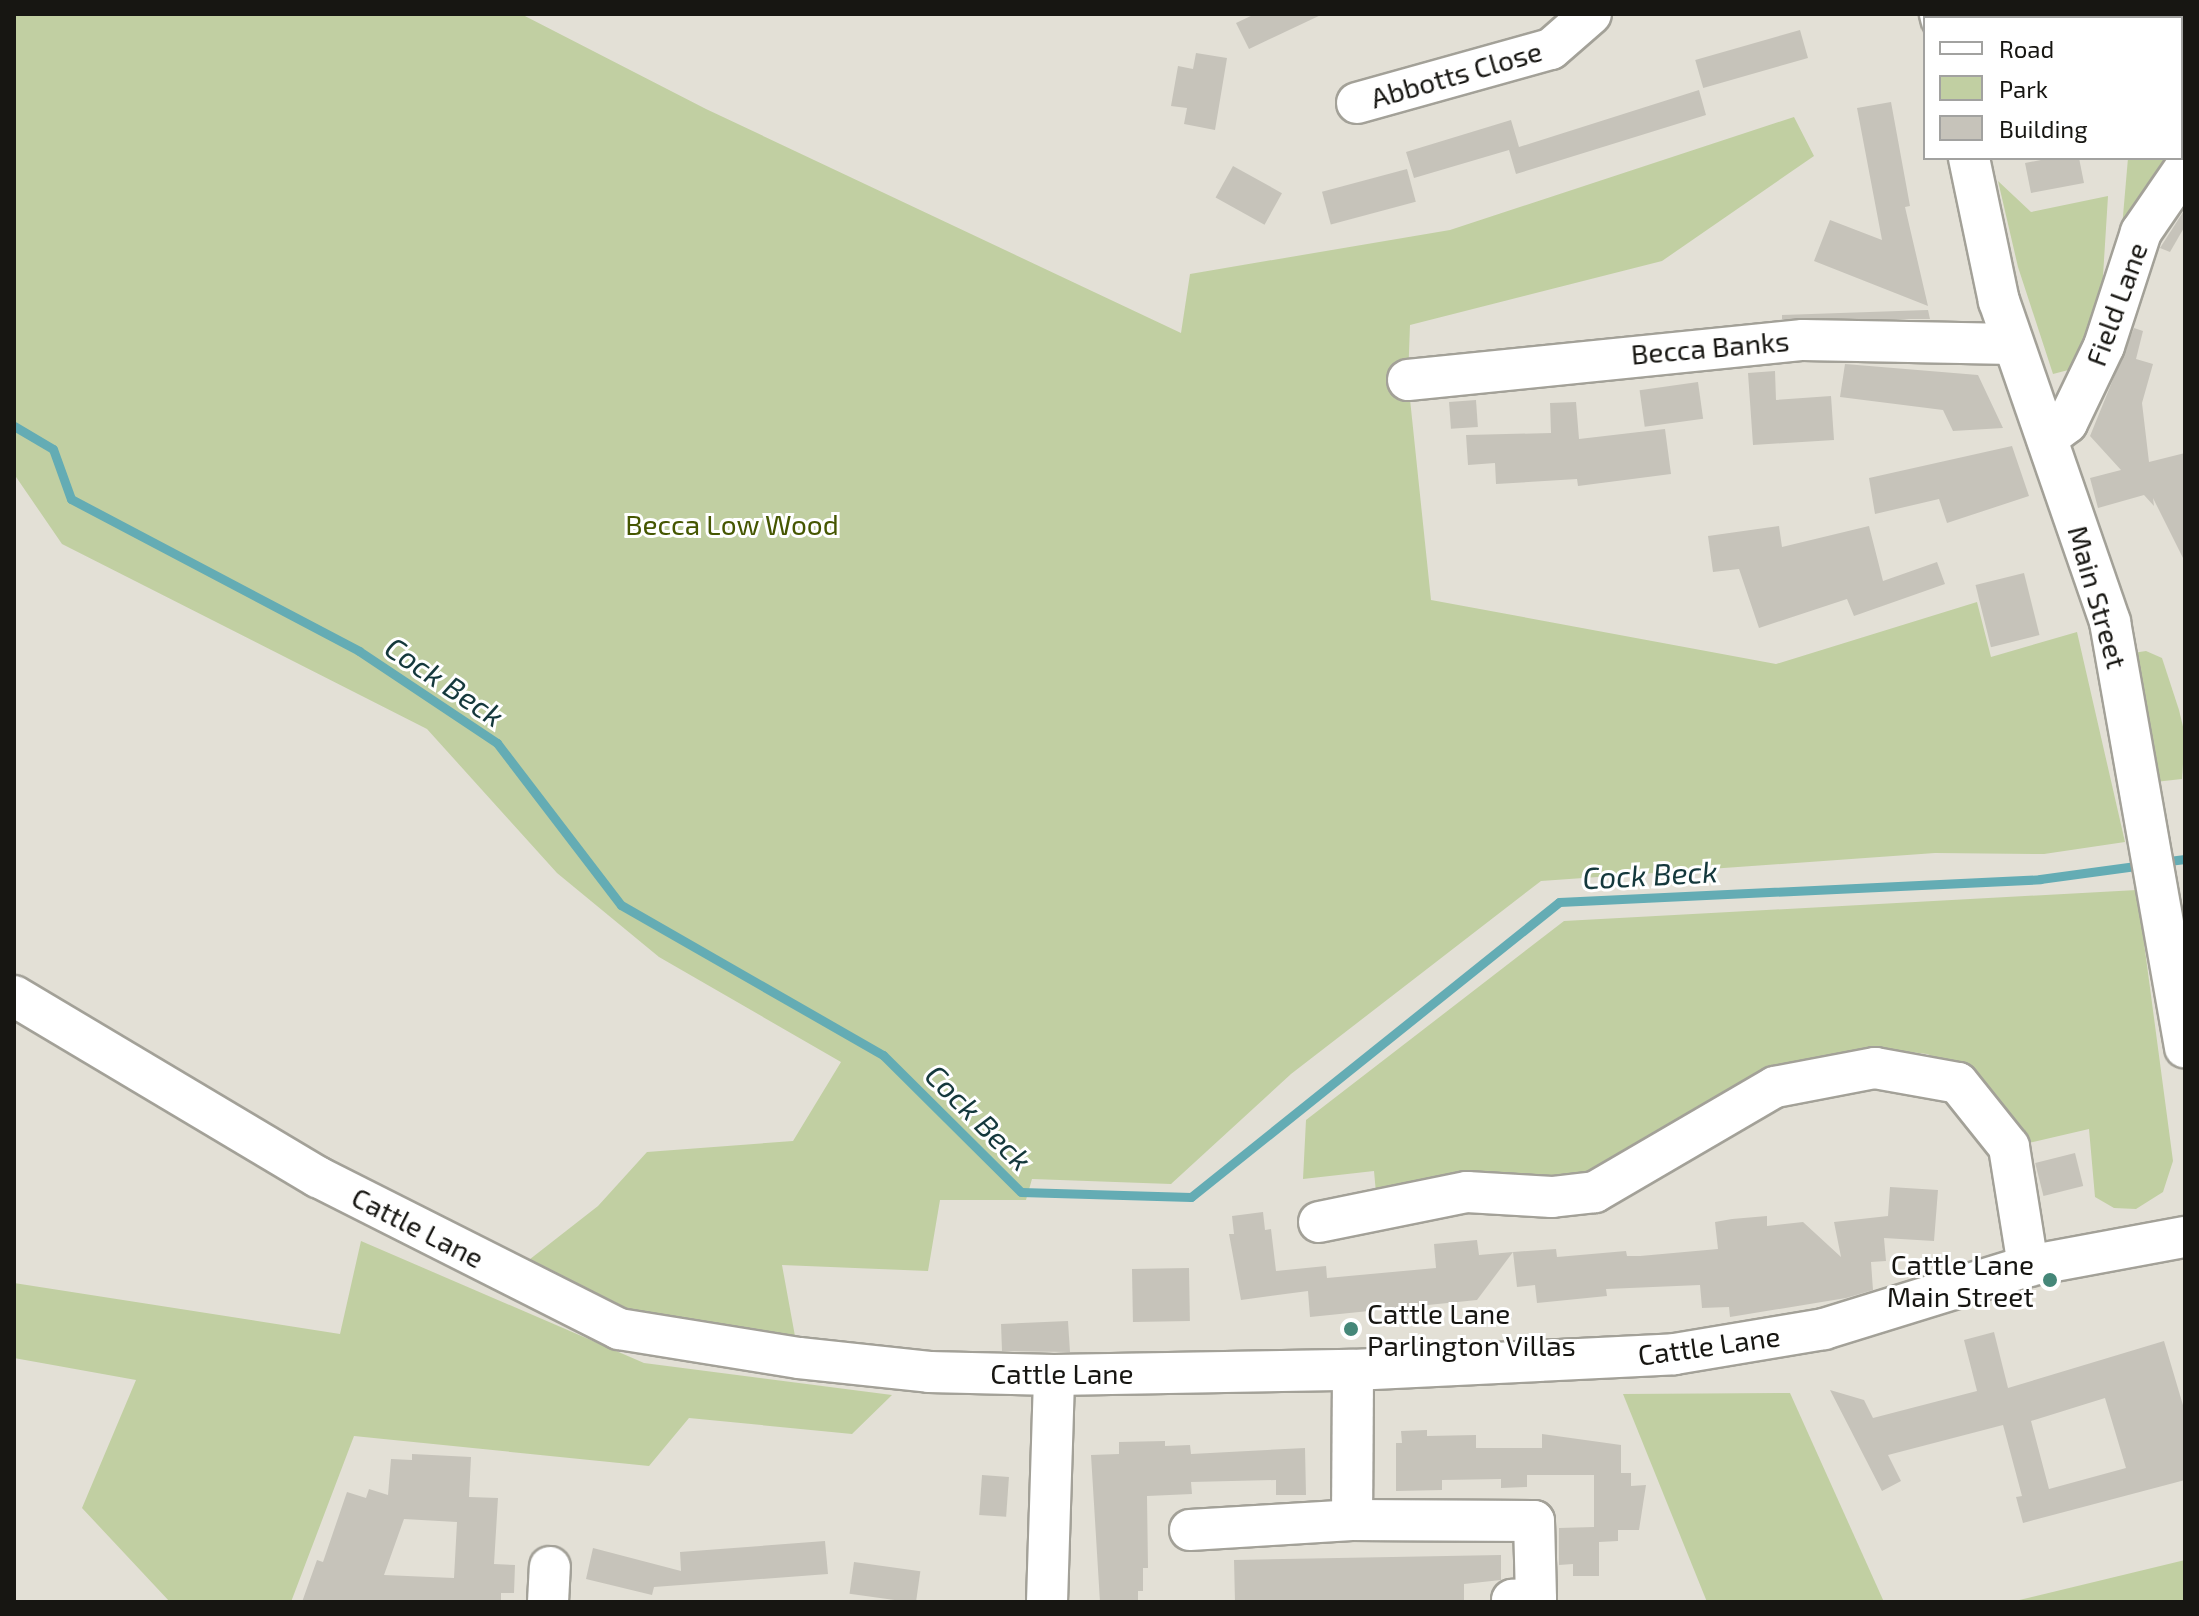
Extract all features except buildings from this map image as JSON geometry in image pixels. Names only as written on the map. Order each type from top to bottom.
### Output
[{"type":"street","name":"Abbotts Close","points":[[1357,103],[1551,49],[1591,14]]},
{"type":"street","name":"Main Street","points":[[1969,160],[1989,263],[2013,344],[2101,587],[2142,792],[2185,1047]]},
{"type":"street","name":"Field Lane","points":[[2047,438],[2067,423],[2104,346],[2141,232],[2185,168]]},
{"type":"street","name":"Becca Banks","points":[[1408,380],[1803,340],[2013,344]]},
{"type":"street","name":"Cattle Lane","points":[[14,996],[318,1177],[619,1329],[915,1371],[1054,1375],[1353,1370],[1675,1354],[1824,1329],[2028,1266],[2185,1237]]},
{"type":"street","points":[[1319,1222],[1467,1192],[1552,1197],[1595,1192],[1775,1087],[1875,1068],[1958,1083],[2009,1147],[2028,1266]]},
{"type":"street","points":[[1352,1520],[1353,1370]]},
{"type":"street","points":[[1047,1602],[1054,1375]]},
{"type":"street","points":[[1190,1530],[1352,1520],[1534,1521],[1536,1599],[1512,1600]]},
{"type":"green space","name":"Becca Low Wood","points":[[14,14],[521,14],[706,109],[1181,333],[1190,274],[1450,230],[1794,117],[1814,156],[1662,261],[1410,325],[1408,380],[1431,600],[1776,664],[1977,602],[1991,657],[2077,632],[2125,842],[2044,854],[1935,853],[1541,881],[1291,1074],[1171,1184],[1032,1179],[1026,1200],[940,1200],[928,1271],[782,1265],[799,1358],[619,1329],[511,1274],[598,1206],[647,1152],[793,1141],[841,1062],[659,957],[557,873],[427,729],[62,544],[14,474]]},
{"type":"green space","points":[[2128,160],[2175,160],[2121,239]]},
{"type":"green space","points":[[1998,181],[2031,212],[2108,196],[2102,292],[2076,368],[2053,374],[2018,267]]},
{"type":"green space","points":[[2146,651],[2162,658],[2179,710],[2185,735],[2182,779],[2155,782],[2133,653]]},
{"type":"green space","points":[[2137,890],[2173,1161],[2163,1192],[2136,1209],[2114,1208],[2095,1197],[2089,1129],[2024,1144],[1968,1070],[1927,1054],[1885,1049],[1841,1055],[1574,1180],[1377,1204],[1374,1171],[1303,1179],[1306,1120],[1564,921]]},
{"type":"green space","points":[[361,1241],[644,1363],[892,1395],[852,1434],[689,1418],[649,1466],[354,1436],[291,1602],[170,1602],[82,1508],[136,1380],[14,1358],[14,1283],[340,1334]]},
{"type":"green space","points":[[1790,1393],[1884,1602],[1707,1602],[1623,1394]]},
{"type":"green space","points":[[2185,1560],[2185,1602],[2011,1602]]},
{"type":"waterway","name":"Cock Beck","points":[[14,426],[53,449],[71,499],[359,651],[497,743],[621,905],[883,1055],[1021,1192],[1191,1197],[1559,902],[2040,879],[2143,865]]},
{"type":"waterway","name":"Cock Beck","points":[[2161,862],[2185,859]]},
{"type":"place","name":"Cattle Lane Main Street","points":[[2050,1280]]},
{"type":"place","name":"Cattle Lane Parlington Villas","points":[[1351,1329]]}]
